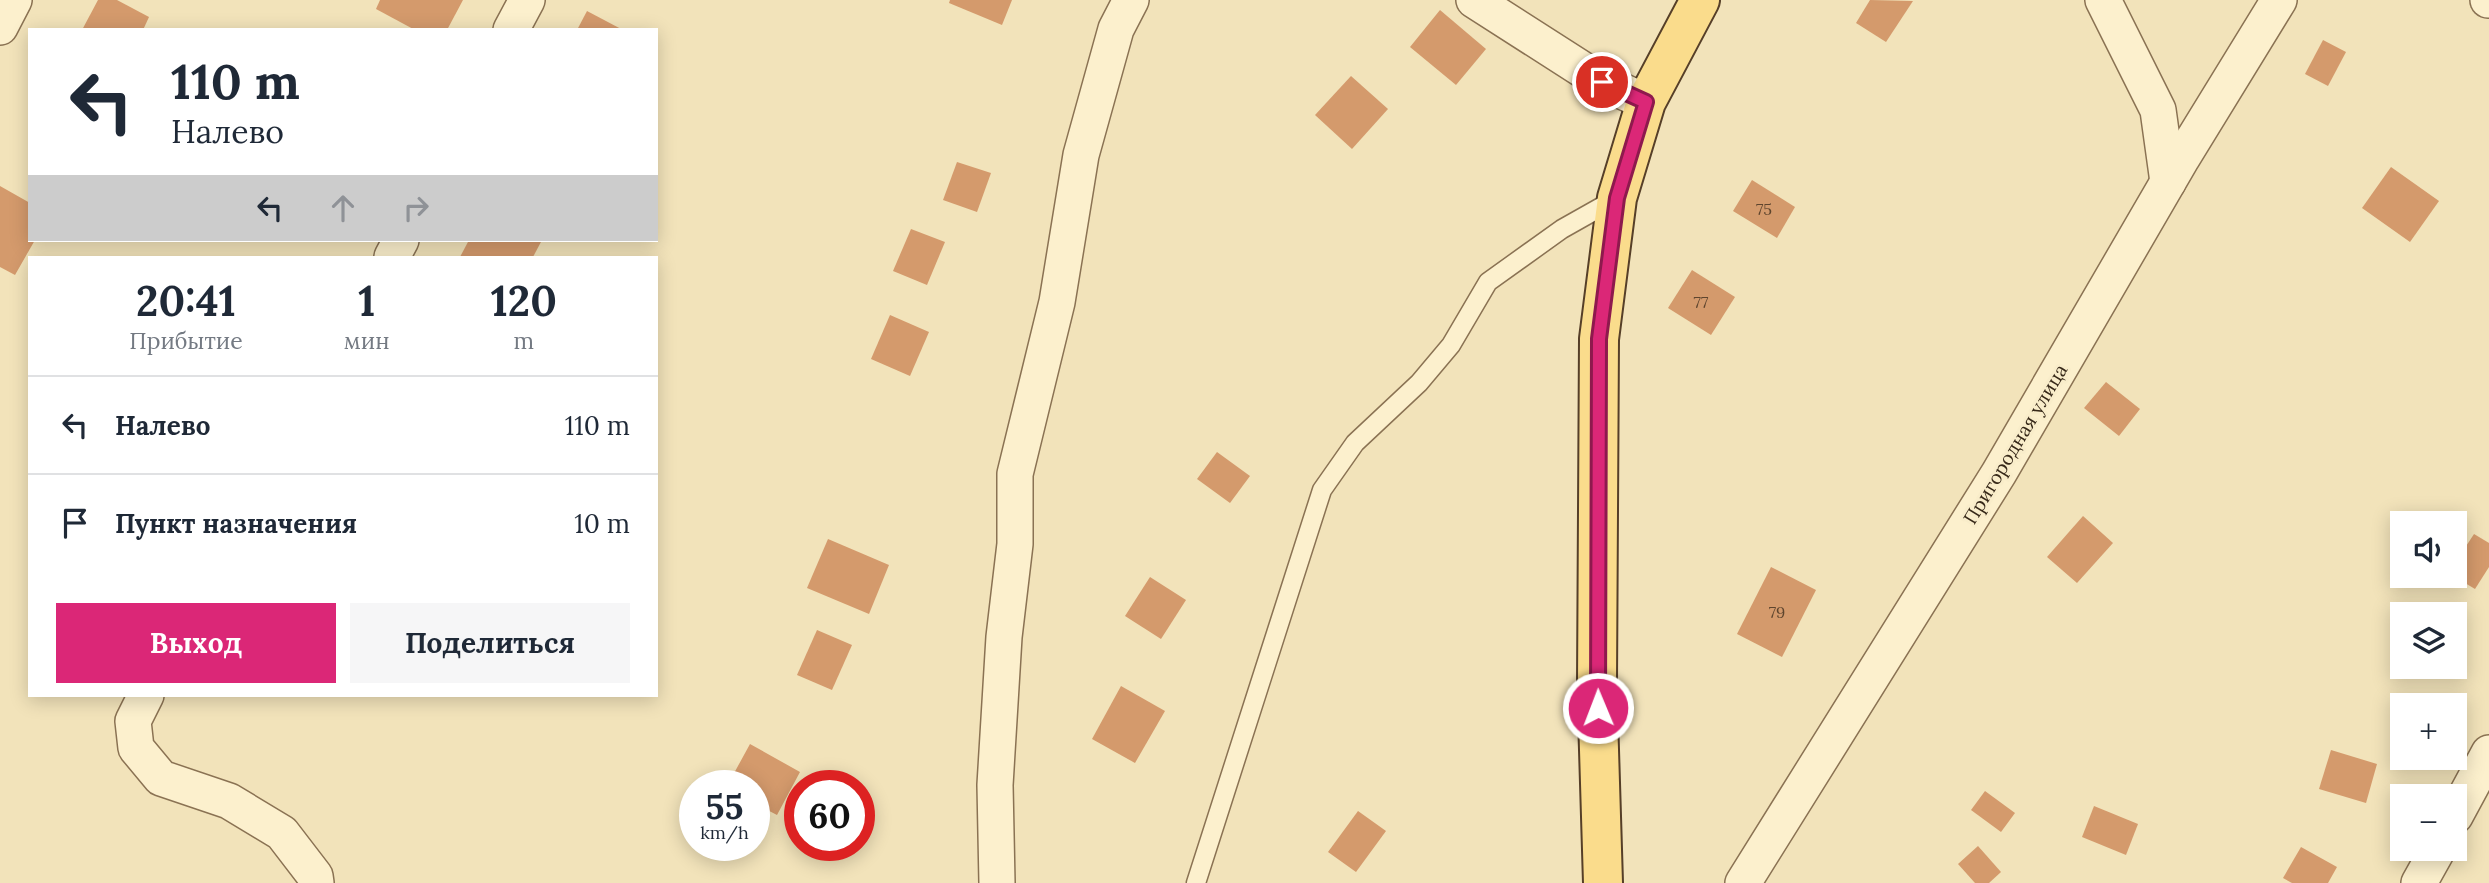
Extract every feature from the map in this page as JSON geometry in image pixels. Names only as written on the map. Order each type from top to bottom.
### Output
[{"type":"main road","points":[[1603,883],[1597,683],[1599,339],[1617,198],[1646,102],[1700,0]]},
{"type":"street","points":[[0,27],[14,0]]},
{"type":"street","points":[[512,28],[527,0]]},
{"type":"street","points":[[997,883],[995,785],[1004,637],[1015,544],[1014,474],[1057,302],[1081,155],[1116,29],[1131,0]]},
{"type":"street","points":[[1474,0],[1602,82],[1646,102]]},
{"type":"street","points":[[2103,0],[2158,110],[2168,182]]},
{"type":"street","name":"Пригородная улица","points":[[1743,883],[2000,473],[2168,182],[2279,0]]},
{"type":"street","points":[[145,697],[133,721],[136,748],[161,778],[229,801],[282,833],[315,876],[316,883]]},
{"type":"street","points":[[2467,794],[2489,753]]},
{"type":"street","points":[[2419,883],[2431,861]]},
{"type":"lane","points":[[1196,883],[1322,490],[1355,443],[1419,383],[1451,345],[1488,282],[1562,229],[1617,198]]},
{"type":"building","points":[[98,0],[117,0],[149,17],[144,28],[83,28]]},
{"type":"building","points":[[380,0],[463,0],[448,28],[411,28],[376,9]]},
{"type":"building","points":[[950,0],[1012,0],[1002,25],[949,3]]},
{"type":"building","points":[[1870,0],[1913,1],[1886,42],[1856,23]]},
{"type":"building","points":[[1440,10],[1486,49],[1456,85],[1410,47]]},
{"type":"building","points":[[587,11],[619,28],[578,28]]},
{"type":"building","points":[[2323,40],[2346,52],[2328,86],[2305,74]]},
{"type":"building","points":[[1351,76],[1388,109],[1352,149],[1315,115]]},
{"type":"building","points":[[957,162],[991,173],[977,212],[943,200]]},
{"type":"building","points":[[2391,167],[2439,201],[2410,242],[2362,208]]},
{"type":"building","points":[[1752,180],[1795,207],[1777,238],[1733,211]]},
{"type":"building","points":[[0,186],[28,202],[28,242],[34,242],[15,275],[0,267]]},
{"type":"building","points":[[911,229],[945,242],[927,285],[893,271]]},
{"type":"building","points":[[468,242],[541,242],[534,256],[461,256]]},
{"type":"building","points":[[1692,270],[1735,297],[1711,335],[1668,308]]},
{"type":"building","points":[[890,315],[929,332],[910,376],[871,359]]},
{"type":"building","points":[[2106,382],[2140,409],[2119,436],[2084,408]]},
{"type":"building","points":[[1217,452],[1250,476],[1230,503],[1197,479]]},
{"type":"building","points":[[2083,516],[2113,543],[2077,583],[2047,557]]},
{"type":"building","points":[[2474,534],[2489,543],[2489,567],[2475,589],[2467,584],[2467,545]]},
{"type":"building","points":[[828,539],[889,565],[869,614],[807,588]]},
{"type":"building","points":[[1771,567],[1816,590],[1782,657],[1737,634]]},
{"type":"building","points":[[1150,577],[1186,600],[1161,639],[1125,616]]},
{"type":"building","points":[[817,630],[852,645],[832,690],[797,675]]},
{"type":"building","points":[[1121,686],[1165,711],[1135,763],[1092,739]]},
{"type":"building","points":[[750,744],[796,770],[784,770],[784,802],[777,815],[770,811],[770,770],[736,770]]},
{"type":"building","points":[[2331,750],[2377,764],[2366,803],[2319,789]]},
{"type":"building","points":[[1985,791],[2015,813],[2001,832],[1971,810]]},
{"type":"building","points":[[2094,806],[2138,824],[2126,855],[2082,837]]},
{"type":"building","points":[[1358,811],[1386,831],[1356,872],[1328,852]]},
{"type":"building","points":[[1978,846],[2001,872],[1989,883],[1975,883],[1958,864]]},
{"type":"building","points":[[2301,847],[2337,867],[2328,883],[2292,883],[2283,878]]},
{"type":"route","points":[[1598,708],[1599,339],[1617,198],[1646,102],[1602,82]]}]
